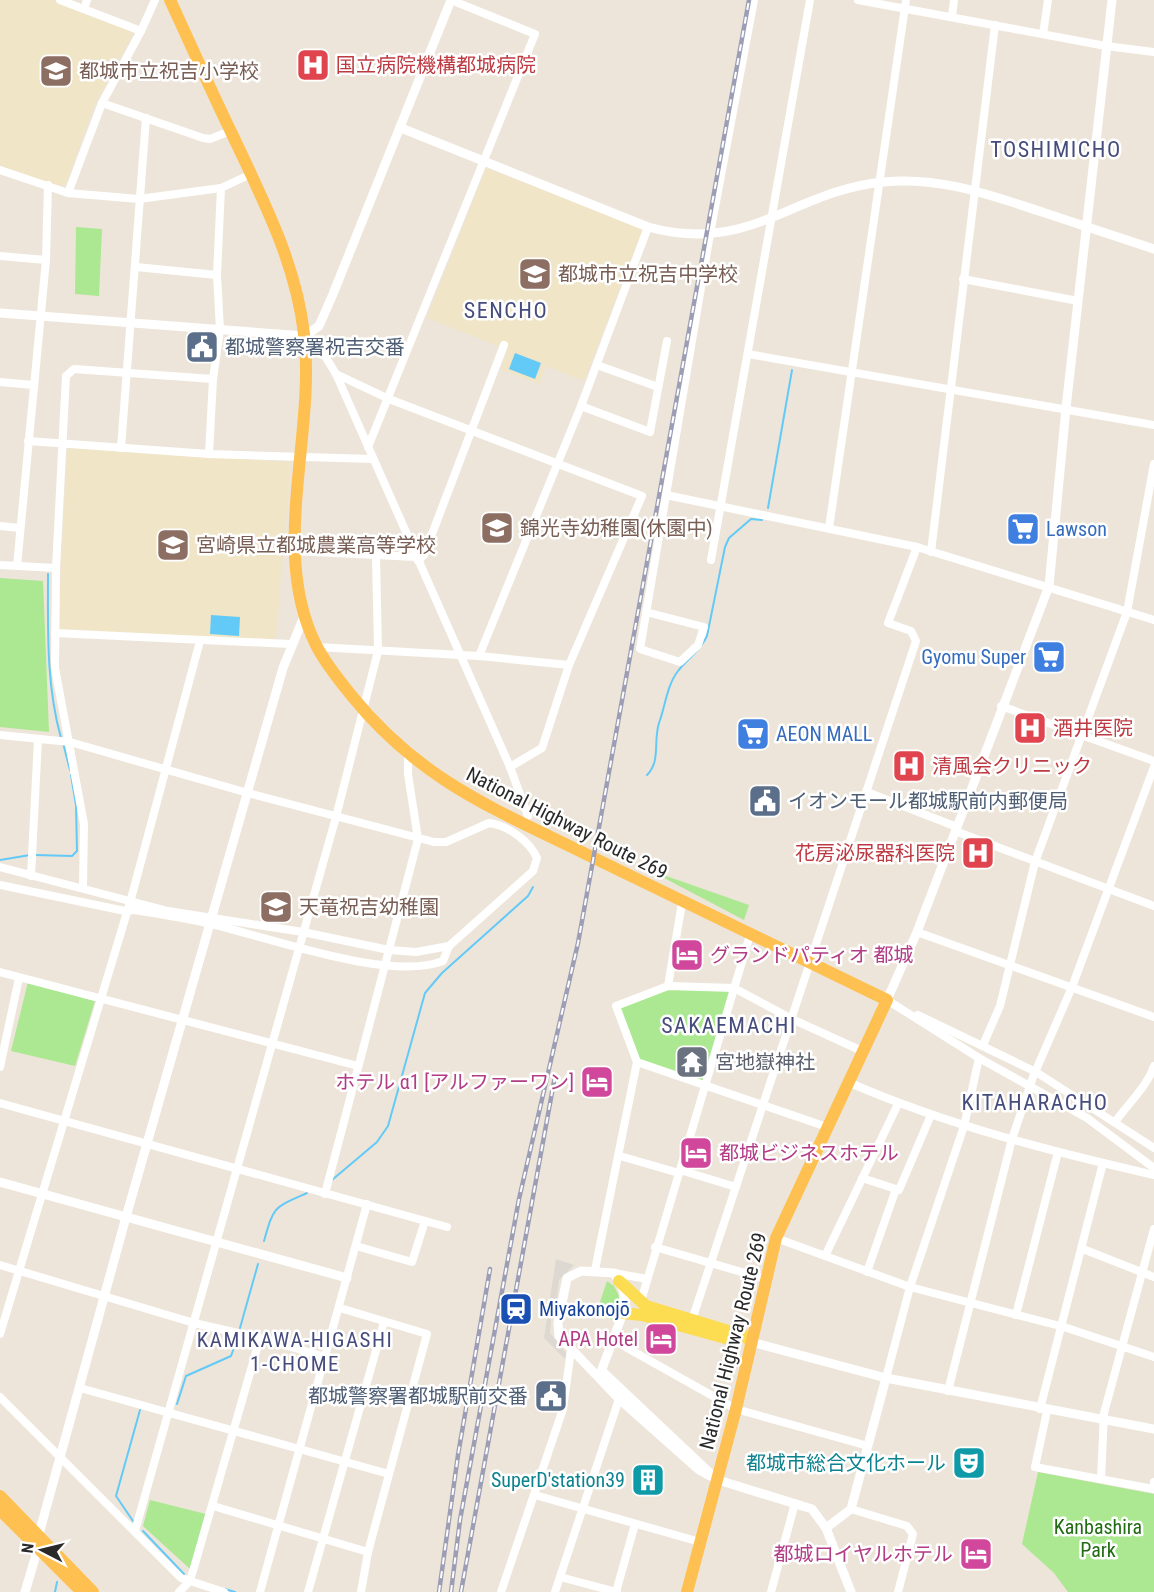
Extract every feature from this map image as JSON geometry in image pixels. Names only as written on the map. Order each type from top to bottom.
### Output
[{"type":"highway","name":"National Highway Route 269","points":[[170,0],[287,257],[305,336],[295,551],[298,587],[317,647],[362,708],[408,755],[459,791],[682,903],[886,1000],[776,1238],[736,1409],[687,1592]]},
{"type":"highway","points":[[0,1496],[93,1592]]},
{"type":"highway","points":[[0,1510],[82,1592]]},
{"type":"main road","points":[[616,1277],[646,1306],[745,1336],[751,1342]]},
{"type":"main road","points":[[623,1313],[642,1315],[743,1343],[751,1342]]},
{"type":"street","points":[[60,0],[141,31]]},
{"type":"street","points":[[84,9],[87,0]]},
{"type":"street","points":[[68,193],[102,103],[141,31],[154,0]]},
{"type":"street","points":[[305,336],[319,326],[333,294],[451,0],[535,34],[368,447]]},
{"type":"street","points":[[646,612],[704,627],[698,645],[680,662],[640,649],[646,612],[710,234],[754,0]]},
{"type":"street","points":[[711,560],[810,0]]},
{"type":"street","points":[[858,0],[906,4],[952,17],[1106,46],[1154,52]]},
{"type":"street","points":[[952,17],[954,0]]},
{"type":"street","points":[[1043,34],[1048,0]]},
{"type":"street","points":[[886,1000],[916,932],[1049,586],[1066,408],[1112,0]]},
{"type":"street","points":[[829,528],[906,4]]},
{"type":"street","points":[[932,552],[995,25]]},
{"type":"street","points":[[102,103],[210,139],[230,131]]},
{"type":"street","points":[[121,448],[146,118]]},
{"type":"street","points":[[401,128],[648,227],[690,236],[744,229],[828,196],[880,182],[924,181],[974,190],[1154,249]]},
{"type":"street","points":[[0,170],[68,193],[140,199],[221,188],[251,174]]},
{"type":"street","points":[[17,566],[46,260],[48,185]]},
{"type":"street","points":[[209,454],[213,379],[220,330],[217,275],[221,188]]},
{"type":"street","points":[[479,656],[581,406],[648,227]]},
{"type":"street","points":[[0,256],[46,260]]},
{"type":"street","points":[[136,267],[217,275]]},
{"type":"street","points":[[963,279],[1078,301]]},
{"type":"street","points":[[0,313],[305,336],[320,348],[336,374],[510,767],[528,816]]},
{"type":"street","points":[[581,406],[650,432],[667,341]]},
{"type":"street","points":[[295,551],[417,559],[424,555],[504,345]]},
{"type":"street","points":[[748,354],[1154,425]]},
{"type":"street","points":[[597,365],[658,387]]},
{"type":"street","points":[[82,886],[84,824],[55,668],[56,568],[66,376],[74,369],[213,379]]},
{"type":"street","points":[[336,374],[389,399],[642,496],[569,665],[542,748],[510,767]]},
{"type":"street","points":[[0,382],[33,385]]},
{"type":"street","points":[[28,441],[209,454],[372,459]]},
{"type":"street","points":[[983,1045],[1000,1006],[1035,862],[1127,612],[1154,464]]},
{"type":"street","points":[[666,495],[721,504],[917,547],[1154,620]]},
{"type":"street","points":[[0,526],[20,528]]},
{"type":"street","points":[[692,1320],[916,641],[911,631],[888,623],[917,547]]},
{"type":"street","points":[[135,1531],[237,1170],[270,1042],[336,817],[378,651],[376,556]]},
{"type":"street","points":[[0,565],[56,568]]},
{"type":"street","points":[[26,1592],[39,1548],[39,1534],[182,1020],[290,644],[305,614]]},
{"type":"street","points":[[55,633],[290,644]]},
{"type":"street","points":[[0,1334],[125,911],[131,899],[200,641]]},
{"type":"street","points":[[317,647],[479,656],[569,665]]},
{"type":"street","points":[[1001,706],[1154,761]]},
{"type":"street","points":[[0,735],[70,742],[418,839],[446,842],[489,823],[497,823],[520,836],[533,848],[537,858],[536,867],[449,946],[443,961],[412,968],[298,948],[131,899],[0,867]]},
{"type":"street","points":[[31,876],[38,739]]},
{"type":"street","points":[[325,1194],[418,839],[408,774],[408,755]]},
{"type":"street","points":[[948,1391],[1012,1140],[1030,1085],[1072,987],[1154,767]]},
{"type":"street","points":[[867,792],[1035,862],[1154,906]]},
{"type":"street","points":[[0,885],[125,911],[134,910],[303,932],[389,950],[416,952],[449,946]]},
{"type":"street","points":[[668,986],[682,903]]},
{"type":"street","points":[[916,932],[1011,964],[1154,1017]]},
{"type":"street","points":[[640,1301],[750,935]]},
{"type":"street","points":[[0,972],[358,1066]]},
{"type":"street","points":[[0,1067],[19,978]]},
{"type":"street","points":[[595,1270],[637,1062],[616,1006],[668,986],[734,988],[792,1019],[862,1051]]},
{"type":"street","points":[[886,1000],[1036,1072],[1154,1148]]},
{"type":"street","points":[[886,1000],[979,1058],[1087,1118],[1154,1168]]},
{"type":"street","points":[[826,1528],[851,1509],[910,1287],[964,1126],[979,1058]]},
{"type":"street","points":[[637,1062],[827,1127]]},
{"type":"street","points":[[1115,1122],[1132,1097],[1149,1080],[1154,1066]]},
{"type":"street","points":[[848,1082],[898,1104],[964,1126],[1154,1175]]},
{"type":"street","points":[[0,1103],[447,1227]]},
{"type":"street","points":[[825,1256],[898,1104]]},
{"type":"street","points":[[862,1178],[899,1190],[931,1115]]},
{"type":"street","points":[[1016,1315],[1058,1152]]},
{"type":"street","points":[[620,1155],[736,1187]]},
{"type":"street","points":[[1103,1163],[1043,1410],[1035,1467],[1154,1489],[1154,1482]]},
{"type":"street","points":[[0,1182],[347,1278]]},
{"type":"street","points":[[867,1272],[896,1189]]},
{"type":"street","points":[[260,1592],[367,1204]]},
{"type":"street","points":[[356,1246],[412,1262],[425,1221]]},
{"type":"street","points":[[1101,1479],[1103,1420],[1120,1346],[1154,1229]]},
{"type":"street","points":[[776,1238],[910,1287],[1064,1327],[1154,1357]]},
{"type":"street","points":[[655,1247],[766,1279]]},
{"type":"street","points":[[1083,1249],[1154,1277]]},
{"type":"street","points":[[0,1266],[194,1323],[260,1338],[326,1358]]},
{"type":"street","points":[[647,1280],[616,1277],[595,1270],[581,1271],[567,1278],[558,1323],[559,1336],[717,1480]]},
{"type":"street","points":[[600,1374],[623,1313],[624,1291],[616,1277]]},
{"type":"street","points":[[340,1308],[427,1334],[368,1552],[361,1592]]},
{"type":"street","points":[[308,1592],[384,1322]]},
{"type":"street","points":[[179,1592],[189,1582],[213,1506],[260,1338]]},
{"type":"street","points":[[613,1340],[736,1409],[868,1446]]},
{"type":"street","points":[[751,1342],[886,1378],[1154,1430]]},
{"type":"street","points":[[501,1592],[536,1495],[563,1409],[572,1350]]},
{"type":"street","points":[[600,1374],[619,1399],[699,1470],[717,1480],[812,1509],[826,1528],[851,1592]]},
{"type":"street","points":[[80,1388],[389,1474]]},
{"type":"street","points":[[0,1396],[181,1578],[224,1592]]},
{"type":"street","points":[[555,1592],[619,1399]]},
{"type":"street","points":[[536,1495],[700,1542]]},
{"type":"street","points":[[771,1592],[795,1503]]},
{"type":"street","points":[[213,1506],[368,1552]]},
{"type":"street","points":[[851,1509],[907,1526],[913,1534],[898,1592]]},
{"type":"street","points":[[560,1577],[616,1592],[635,1524]]},
{"type":"shaded area","name":"都城市立祝吉小学校","points":[[0,0],[54,0],[128,28],[133,34],[93,108],[66,185],[60,186],[0,167]]},
{"type":"shaded area","name":"都城市立祝吉中学校","points":[[486,168],[643,229],[584,381],[546,366],[539,384],[501,369],[508,350],[427,318]]},
{"type":"shaded area","name":"宮崎県立都城農業高等学校","points":[[70,448],[291,462],[276,637],[269,641],[58,629],[67,451]]},
{"type":"shaded area","points":[[556,1259],[574,1265],[559,1280],[555,1317],[551,1319],[550,1333],[566,1353],[565,1359],[544,1338]]},
{"type":"green space","points":[[76,227],[102,229],[99,296],[75,294]]},
{"type":"green space","points":[[0,578],[43,581],[49,732],[0,727]]},
{"type":"green space","points":[[649,870],[749,905],[744,920]]},
{"type":"green space","points":[[28,982],[95,1001],[75,1066],[11,1051]]},
{"type":"green space","points":[[668,986],[734,988],[705,1085],[637,1062],[616,1006]]},
{"type":"green space","points":[[607,1281],[614,1286],[620,1298],[613,1320],[596,1314]]},
{"type":"green space","name":"Kanbashira Park","points":[[1038,1472],[1154,1494],[1154,1592],[1068,1592],[1054,1573],[1022,1544]]},
{"type":"green space","points":[[150,1500],[206,1514],[190,1569],[143,1526]]},
{"type":"water","points":[[515,353],[541,363],[535,379],[509,369]]},
{"type":"water","points":[[211,615],[240,617],[239,636],[210,634]]},
{"type":"waterway","points":[[768,508],[792,370]]},
{"type":"waterway","points":[[647,775],[654,764],[657,730],[671,683],[707,636],[725,547],[729,538],[751,519],[762,520]]},
{"type":"waterway","points":[[48,574],[50,677],[61,738]]},
{"type":"waterway","points":[[63,743],[70,770]]},
{"type":"waterway","points":[[35,855],[72,856],[77,851],[76,805],[71,775]]},
{"type":"waterway","points":[[0,860],[30,855]]},
{"type":"waterway","points":[[332,1180],[377,1142],[388,1126],[425,993],[442,973],[528,896],[533,887]]},
{"type":"waterway","points":[[264,1241],[276,1210],[307,1193]]},
{"type":"waterway","points":[[240,1328],[258,1264]]},
{"type":"waterway","points":[[177,1404],[186,1376],[231,1356],[238,1337]]},
{"type":"waterway","points":[[133,1521],[116,1496],[140,1410]]},
{"type":"waterway","points":[[143,1531],[184,1574]]},
{"type":"waterway","points":[[55,1592],[57,1582]]},
{"type":"waterway","points":[[225,1589],[235,1592]]},
{"type":"railway","points":[[451,1592],[460,1520],[519,1199],[578,943],[749,0]]},
{"type":"railway","points":[[461,1592],[555,1076]]},
{"type":"railway","points":[[439,1592],[458,1455],[490,1269]]},
{"type":"place","name":"国立病院機構都城病院","points":[[313,65]]},
{"type":"place","name":"都城市立祝吉小学校","points":[[56,71]]},
{"type":"place","name":"都城市立祝吉中学校","points":[[535,274]]},
{"type":"place","name":"都城警察署祝吉交番","points":[[202,347]]},
{"type":"place","name":"錦光寺幼稚園(休園中)","points":[[497,528]]},
{"type":"place","name":"Lawson","points":[[1023,529]]},
{"type":"place","name":"宮崎県立都城農業高等学校","points":[[173,545]]},
{"type":"place","name":"Gyomu Super","points":[[1049,657]]},
{"type":"place","name":"酒井医院","points":[[1030,728]]},
{"type":"place","name":"AEON MALL","points":[[753,734]]},
{"type":"place","name":"清風会クリニック","points":[[909,766]]},
{"type":"place","name":"イオンモール都城駅前内郵便局","points":[[765,801]]},
{"type":"place","name":"花房泌尿器科医院","points":[[978,853]]},
{"type":"place","name":"天竜祝吉幼稚園","points":[[276,907]]},
{"type":"place","name":"グランドパティオ 都城","points":[[687,955]]},
{"type":"place","name":"宮地嶽神社","points":[[692,1062]]},
{"type":"place","name":"ホテル α1 [アルファーワン]","points":[[597,1082]]},
{"type":"place","name":"都城ビジネスホテル","points":[[696,1153]]},
{"type":"place","name":"Miyakonojō","points":[[516,1309]]},
{"type":"place","name":"APA Hotel","points":[[661,1339]]},
{"type":"place","name":"都城警察署都城駅前交番","points":[[551,1396]]},
{"type":"place","name":"都城市総合文化ホール","points":[[969,1463]]},
{"type":"place","name":"SuperD'station39","points":[[648,1480]]},
{"type":"place","name":"都城ロイヤルホテル","points":[[976,1554]]},
{"type":"district","name":"TOSHIMICHO","points":[[1056,149]]},
{"type":"district","name":"SENCHO","points":[[506,310]]},
{"type":"district","name":"SAKAEMACHI","points":[[729,1025]]},
{"type":"district","name":"KITAHARACHO","points":[[1035,1102]]},
{"type":"district","name":"KAMIKAWA-HIGASHI 1-CHOME","points":[[295,1352]]}]
